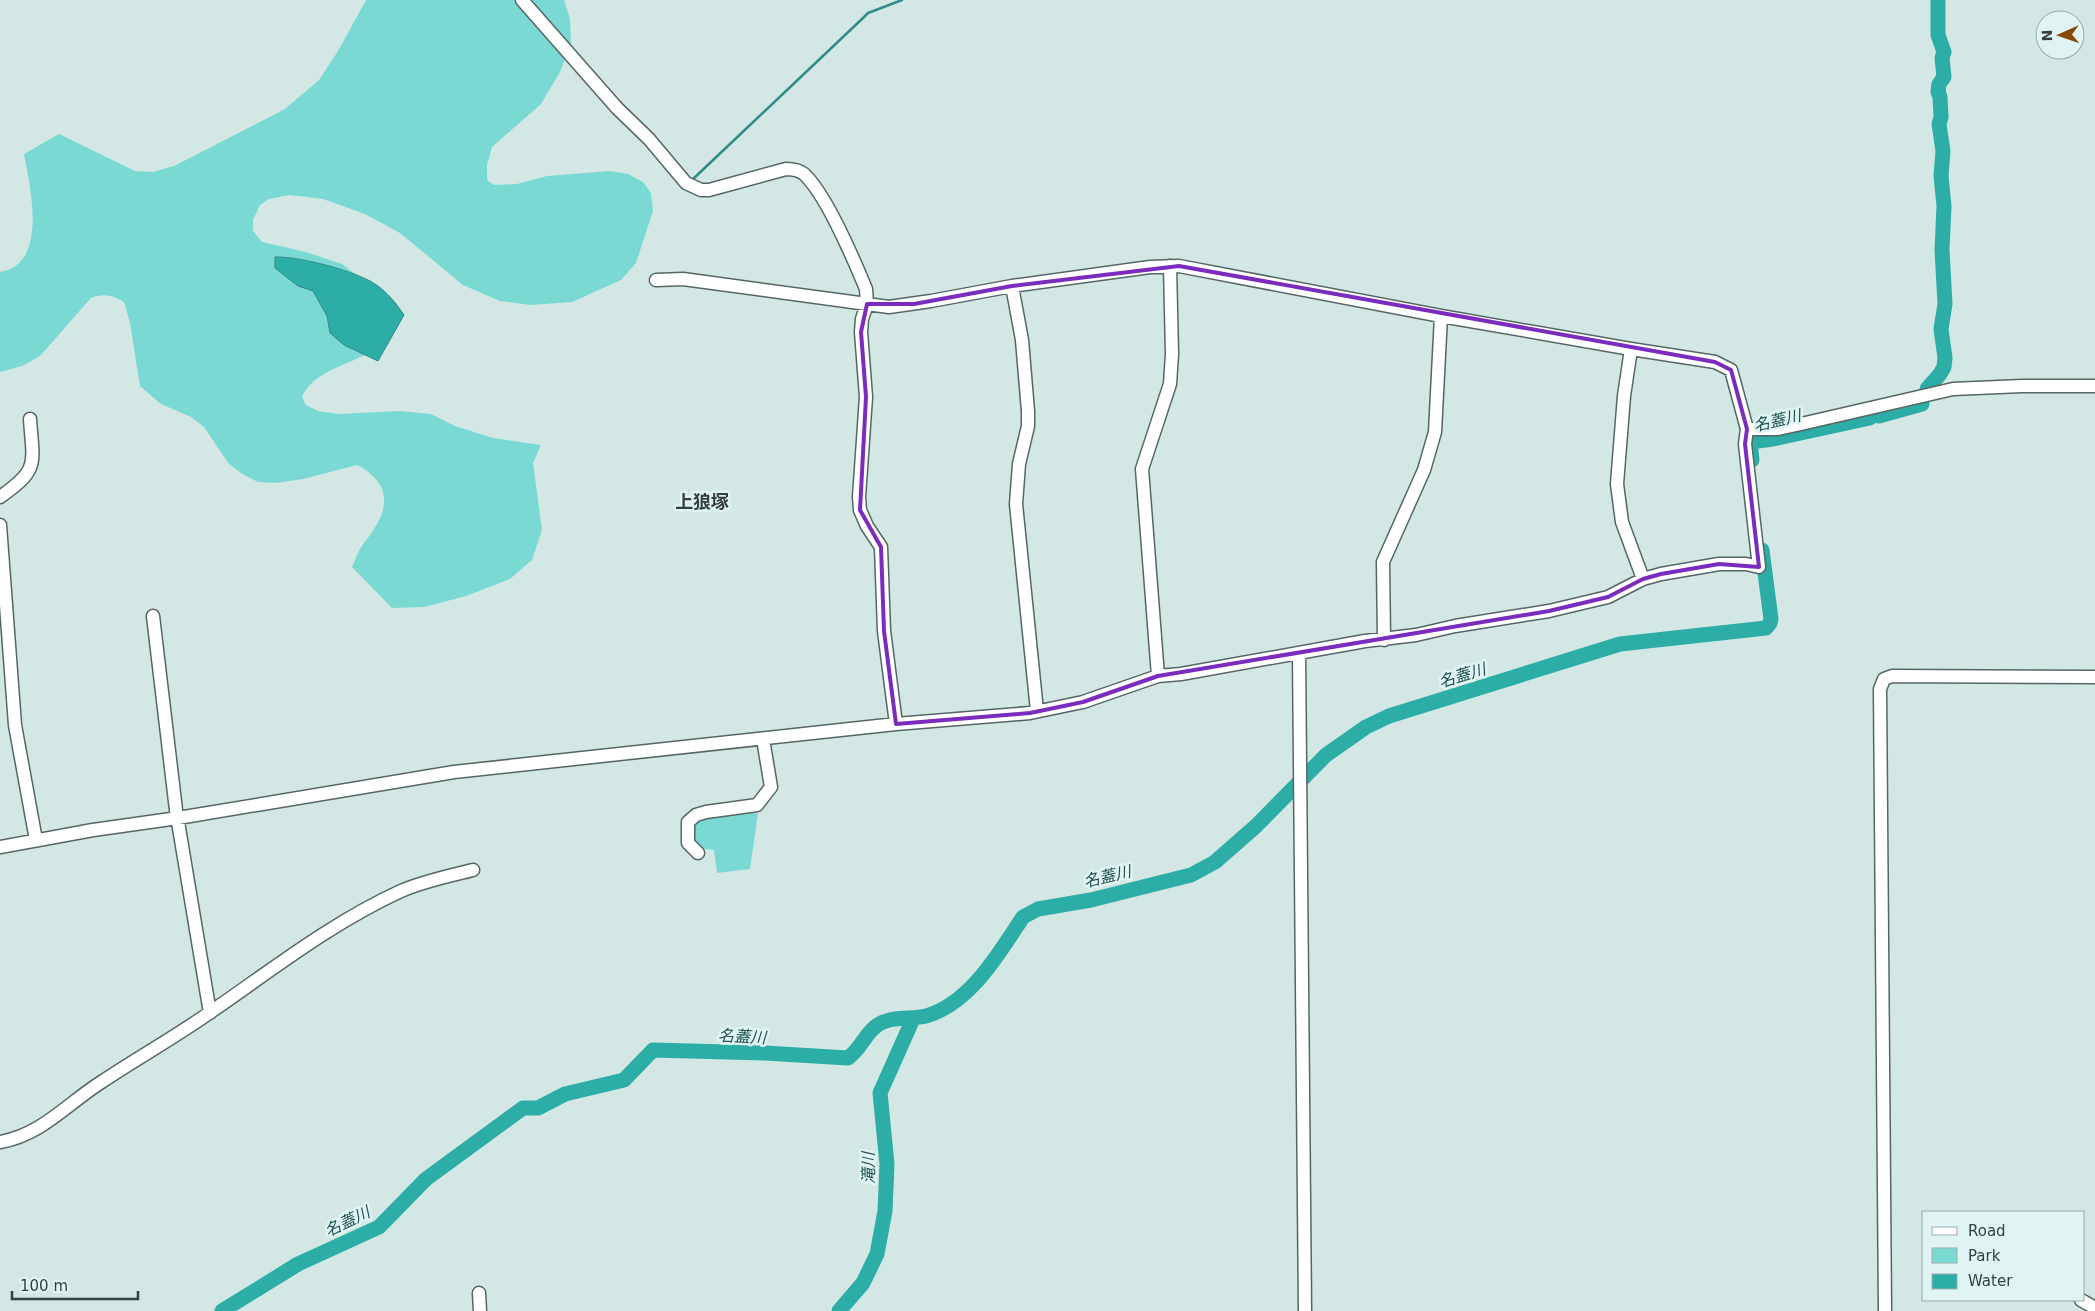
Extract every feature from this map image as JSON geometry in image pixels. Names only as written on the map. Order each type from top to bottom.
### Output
[{"type":"street","points":[[522,0],[617,108],[649,139],[686,183],[701,190],[709,190],[786,169],[797,170],[803,173],[825,203],[866,289],[867,304],[861,332],[866,397],[859,497],[860,510],[880,547],[884,631],[896,724]]},
{"type":"street","points":[[1158,676],[1142,469],[1170,377],[1170,266]]},
{"type":"street","points":[[0,847],[454,772],[896,724],[1037,711],[1083,702],[1158,676],[1181,674],[1549,611],[1608,597],[1643,578],[1719,564],[1746,564],[1759,567],[1745,444],[1747,429],[1731,370],[1715,362],[1441,316],[1186,267],[1150,267],[1012,286],[889,307],[858,301],[683,279],[656,280]]},
{"type":"street","points":[[1012,286],[1022,340],[1028,411],[1028,426],[1019,464],[1016,504],[1037,711]]},
{"type":"street","points":[[1384,640],[1383,562],[1424,470],[1436,432],[1440,377],[1441,316]]},
{"type":"street","points":[[1631,349],[1624,396],[1617,484],[1622,522],[1643,578]]},
{"type":"street","points":[[1747,429],[1778,429],[1937,393],[1972,387],[2095,386]]},
{"type":"street","points":[[0,497],[22,482],[33,464],[30,418]]},
{"type":"street","points":[[0,525],[15,725],[36,840]]},
{"type":"street","points":[[153,616],[178,818],[210,1013]]},
{"type":"street","points":[[1299,654],[1305,1311]]},
{"type":"street","points":[[1885,1311],[1880,689],[1884,679],[1892,676],[2095,677]]},
{"type":"street","points":[[698,853],[688,843],[688,822],[696,814],[757,805],[771,787],[763,739]]},
{"type":"street","points":[[0,1142],[34,1131],[102,1082],[210,1013],[323,935],[360,912],[402,891],[437,879],[473,870]]},
{"type":"street","points":[[479,1293],[480,1311]]},
{"type":"street","points":[[2083,1301],[2095,1308]]},
{"type":"highlighted area","points":[[1179,266],[1715,362],[1731,370],[1747,429],[1745,444],[1759,567],[1719,564],[1661,574],[1643,579],[1608,597],[1549,611],[1158,676],[1083,702],[1030,713],[896,724],[884,631],[881,547],[860,510],[866,397],[861,332],[867,304],[914,304],[1012,286]]},
{"type":"green space","points":[[366,0],[564,0],[570,19],[571,44],[560,72],[541,104],[492,147],[487,165],[487,180],[494,185],[517,184],[547,176],[610,171],[628,174],[643,182],[651,193],[653,211],[636,263],[621,280],[572,302],[530,305],[500,301],[463,285],[400,233],[365,214],[323,199],[290,195],[269,199],[260,205],[253,220],[253,231],[262,242],[306,252],[342,264],[377,291],[397,323],[390,336],[379,347],[322,375],[310,385],[302,397],[306,405],[318,411],[338,414],[399,411],[431,414],[455,426],[493,438],[541,445],[533,463],[542,530],[532,560],[510,579],[466,596],[424,607],[392,608],[352,567],[359,551],[380,519],[383,510],[383,492],[374,478],[357,465],[303,479],[276,483],[258,482],[244,475],[229,464],[204,427],[191,417],[161,404],[140,386],[130,323],[124,302],[108,296],[91,298],[40,356],[22,366],[0,372],[0,272],[15,266],[25,255],[31,240],[33,222],[30,185],[24,154],[59,134],[135,171],[153,172],[174,166],[285,109],[319,80],[338,51]]},
{"type":"green space","points":[[749,809],[750,812],[758,814],[750,869],[717,873],[714,850],[699,848],[691,843],[696,817]]},
{"type":"water","points":[[275,257],[298,259],[341,269],[366,279],[387,294],[404,315],[378,361],[344,345],[330,333],[327,316],[313,291],[298,286],[275,268]]},
{"type":"waterway","points":[[692,180],[868,13],[902,0]]},
{"type":"waterway","name":"名蓋川","points":[[1927,389],[1940,374],[1944,367],[1945,358],[1941,329],[1945,304],[1942,250],[1944,206],[1941,176],[1943,151],[1939,124],[1941,117],[1938,92],[1939,84],[1944,77],[1942,58],[1944,52],[1938,35],[1938,0]]},
{"type":"waterway","name":"名蓋川","points":[[1879,416],[1922,404]]},
{"type":"waterway","name":"名蓋川","points":[[1752,460],[1750,442],[1773,439],[1870,418]]},
{"type":"waterway","name":"名蓋川","points":[[222,1311],[298,1264],[379,1227],[426,1179],[523,1108],[538,1108],[565,1094],[624,1080],[653,1050],[765,1053],[848,1058],[856,1051],[871,1031],[881,1023],[893,1019],[926,1016],[942,1010],[956,1001],[982,976],[1023,917],[1038,909],[1091,900],[1191,875],[1215,862],[1256,826],[1326,755],[1366,727],[1389,716],[1620,644],[1766,628],[1771,619],[1762,550]]},
{"type":"waterway","name":"滝川","points":[[839,1311],[863,1283],[877,1254],[885,1211],[887,1164],[880,1093],[913,1019]]},
{"type":"district","name":"上狼塚","points":[[702,502]]}]
